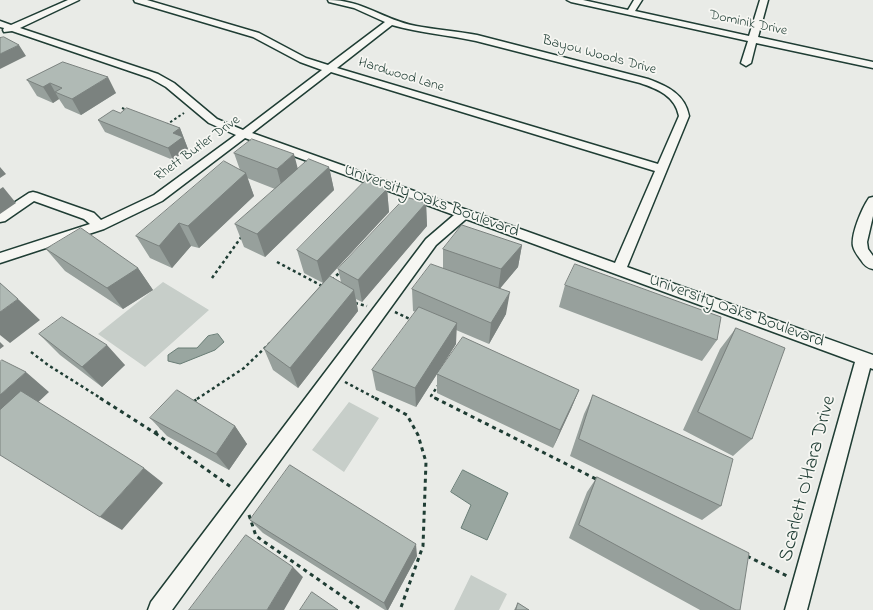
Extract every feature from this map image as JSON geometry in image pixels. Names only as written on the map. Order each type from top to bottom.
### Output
[{"type":"street","points":[[0,34],[75,0]]},
{"type":"street","name":"Hardwood Lane","points":[[138,0],[240,30],[274,44],[303,60],[330,69],[661,169]]},
{"type":"street","name":"Bayou Woods Drive","points":[[332,0],[357,6],[391,22],[415,29],[458,34],[477,38],[644,81],[669,92],[681,104],[684,110],[684,116],[619,269]]},
{"type":"street","name":"Dominik Drive","points":[[571,0],[873,65]]},
{"type":"street","points":[[630,12],[638,0]]},
{"type":"street","points":[[746,63],[764,0]]},
{"type":"street","name":"Rhett Butler Drive","points":[[0,258],[99,226],[165,193],[391,22]]},
{"type":"street","name":"University Oaks Boulevard","points":[[0,24],[154,76],[172,86],[214,122],[244,134],[868,360]]},
{"type":"street","points":[[0,218],[33,196],[89,216],[99,226]]},
{"type":"street","points":[[873,201],[865,219],[860,246],[867,258],[873,264]]},
{"type":"street","points":[[159,610],[431,242],[464,214]]},
{"type":"street","name":"Scarlett O'Hara Drive","points":[[796,610],[868,360]]},
{"type":"path","points":[[122,108],[128,111]]},
{"type":"path","points":[[164,127],[184,113]]},
{"type":"path","points":[[212,278],[244,233]]},
{"type":"path","points":[[277,262],[326,288],[320,293]]},
{"type":"path","points":[[331,282],[341,270]]},
{"type":"path","points":[[353,302],[360,305],[383,307],[417,322]]},
{"type":"path","points":[[191,404],[244,368],[276,336]]},
{"type":"path","points":[[31,352],[48,365],[155,433],[244,496],[256,536],[362,610]]},
{"type":"path","points":[[332,376],[407,415],[418,435],[426,462],[423,546],[400,610]]},
{"type":"path","points":[[440,383],[431,396],[600,482]]},
{"type":"path","points":[[155,433],[167,423]]},
{"type":"path","points":[[740,552],[803,584]]},
{"type":"shaded area","points":[[163,282],[209,310],[145,367],[98,334]]},
{"type":"shaded area","points":[[218,334],[224,342],[215,350],[180,364],[168,361],[168,355],[178,348],[197,348],[208,336]]},
{"type":"shaded area","points":[[349,402],[379,418],[344,472],[312,450]]},
{"type":"shaded area","points":[[463,470],[508,493],[487,540],[461,528],[471,505],[451,492]]},
{"type":"shaded area","points":[[471,575],[507,594],[499,610],[454,610]]},
{"type":"building","points":[[4,37],[19,45],[0,54],[0,38]]},
{"type":"building","points":[[63,62],[108,77],[72,99],[55,92],[62,88],[50,83],[43,87],[27,80]]},
{"type":"building","points":[[127,108],[180,128],[173,133],[183,137],[168,148],[98,120],[113,110],[120,113]]},
{"type":"building","points":[[252,139],[294,154],[277,169],[234,153]]},
{"type":"building","points":[[309,159],[329,167],[257,234],[235,224]]},
{"type":"building","points":[[224,161],[246,173],[188,226],[179,223],[159,246],[136,236]]},
{"type":"building","points":[[366,180],[387,189],[317,261],[297,250]]},
{"type":"building","points":[[406,197],[426,203],[358,280],[338,269]]},
{"type":"building","points":[[462,225],[522,245],[501,269],[443,249]]},
{"type":"building","points":[[81,228],[138,268],[107,288],[46,249]]},
{"type":"building","points":[[431,264],[510,292],[491,323],[412,289]]},
{"type":"building","points":[[575,264],[721,317],[717,340],[565,285]]},
{"type":"building","points":[[330,276],[354,290],[290,368],[264,349]]},
{"type":"building","points":[[0,283],[18,299],[0,312]]},
{"type":"building","points":[[419,307],[457,323],[415,388],[372,370]]},
{"type":"building","points":[[62,317],[107,345],[82,367],[39,334]]},
{"type":"building","points":[[736,328],[785,348],[752,439],[698,412]]},
{"type":"building","points":[[463,337],[579,390],[560,430],[437,374]]},
{"type":"building","points":[[2,360],[26,372],[0,395],[0,362]]},
{"type":"building","points":[[177,390],[235,426],[216,454],[150,418]]},
{"type":"building","points":[[21,391],[144,468],[100,517],[0,455],[0,410]]},
{"type":"building","points":[[593,395],[733,459],[721,506],[579,439]]},
{"type":"building","points":[[290,465],[416,544],[384,603],[250,520]]},
{"type":"building","points":[[597,477],[749,553],[740,610],[736,610],[579,525]]},
{"type":"building","points":[[246,535],[293,567],[267,610],[189,610]]},
{"type":"building","points":[[312,592],[338,610],[300,610]]},
{"type":"building","points":[[518,603],[529,610],[516,610]]}]
